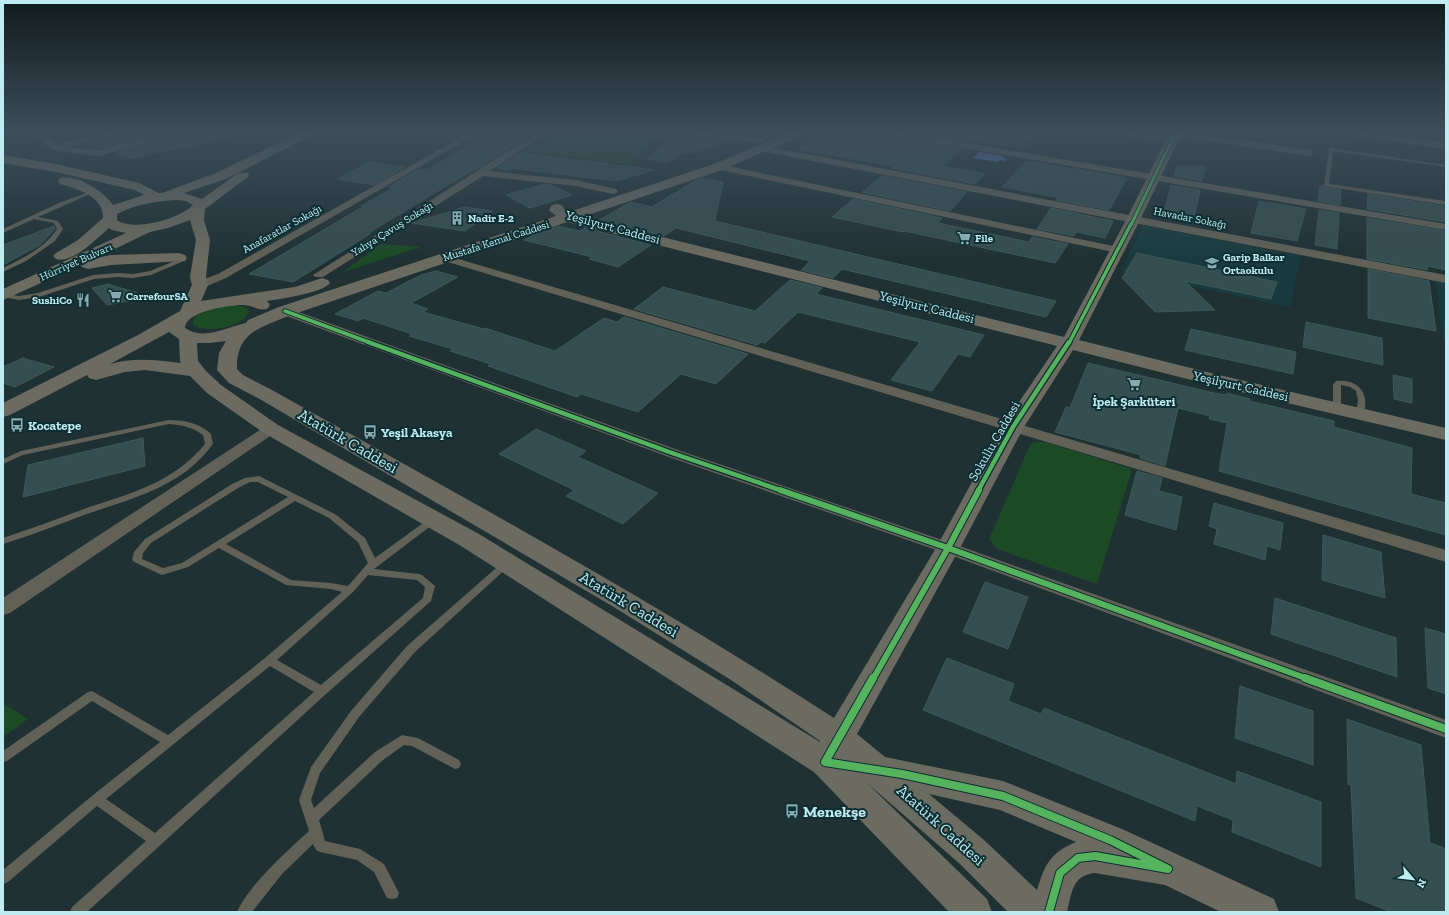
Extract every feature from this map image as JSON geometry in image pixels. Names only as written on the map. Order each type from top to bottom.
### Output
[{"type":"main road","points":[[39,174],[68,182],[93,192],[101,197],[108,205],[111,225],[156,234],[199,281],[241,300]]},
{"type":"main road","points":[[81,174],[139,187],[155,188],[189,186]]},
{"type":"main road","points":[[159,197],[225,174]]},
{"type":"main road","points":[[156,234],[175,222],[189,216],[247,174]]},
{"type":"main road","name":"Mustafa Kemal Caddesi","points":[[666,174],[613,191],[570,212],[445,258],[285,311],[249,327],[215,338],[185,326],[210,304],[298,291],[570,212],[696,174]]},
{"type":"main road","name":"Sokullu Caddesi","points":[[832,750],[948,548],[1013,427],[1071,340],[1156,174]]},
{"type":"main road","points":[[3,426],[94,374],[185,326],[199,281],[203,240],[197,220],[199,203],[185,197],[159,197],[139,187]]},
{"type":"main road","name":"Hürriyet Bulvarı","points":[[3,284],[64,255],[83,243],[109,217],[126,204],[159,197]]},
{"type":"main road","name":"Yeşilyurt Caddesi","points":[[570,212],[1071,340],[1219,381],[1337,402],[1446,425]]},
{"type":"main road","name":"Hürriyet Bulvarı","points":[[3,295],[57,270],[156,234]]},
{"type":"main road","points":[[57,270],[111,260],[180,259]]},
{"type":"main road","name":"Atatürk Caddesi","points":[[241,300],[256,302],[262,306],[264,312],[261,318],[249,327],[229,348],[226,360],[226,370],[236,379],[266,394],[621,599],[728,664],[832,750],[974,912]]},
{"type":"main road","points":[[3,411],[120,352],[185,326]]},
{"type":"main road","name":"Atatürk Caddesi","points":[[185,326],[189,361],[196,371],[214,389],[271,429],[432,519],[832,750]]},
{"type":"main road","points":[[94,374],[123,366],[145,364],[196,371]]},
{"type":"main road","name":"Yeşilyurt Caddesi","points":[[1361,408],[1446,434]]},
{"type":"main road","points":[[432,519],[455,503]]},
{"type":"main road","points":[[832,750],[878,770],[1003,796],[1110,840],[1168,869],[1261,912]]},
{"type":"main road","name":"Atatürk Caddesi","points":[[878,770],[972,852],[1034,912]]},
{"type":"main road","points":[[1049,912],[1060,873],[1078,858],[1095,856],[1168,869]]},
{"type":"street","name":"Anafaratlar Sokağı","points":[[199,281],[222,276],[403,174]]},
{"type":"street","name":"Yahya Çavuş Sokağı","points":[[319,275],[480,174]]},
{"type":"street","points":[[488,174],[576,183],[613,191]]},
{"type":"street","points":[[750,174],[1118,250]]},
{"type":"street","name":"Havadar Sokağı","points":[[907,174],[1133,220],[1446,279]]},
{"type":"street","points":[[1134,174],[1446,226]]},
{"type":"street","points":[[445,258],[1446,556]]},
{"type":"street","points":[[285,311],[672,453],[948,548],[1446,729]]},
{"type":"street","points":[[3,608],[271,429]]},
{"type":"lane","points":[[1328,174],[1326,185],[1446,204]]},
{"type":"lane","points":[[3,231],[61,204],[93,192]]},
{"type":"lane","points":[[3,270],[24,260],[52,240],[60,229],[56,222],[33,217]]},
{"type":"lane","points":[[3,295],[19,298],[39,295],[93,277],[118,275],[133,276],[151,273],[180,259]]},
{"type":"lane","points":[[1337,402],[1337,385],[1339,383],[1354,385],[1358,388],[1361,408]]},
{"type":"lane","points":[[3,462],[21,453],[169,422],[183,422],[197,426],[207,434],[209,444],[204,451],[188,466],[172,478],[145,491],[3,541]]},
{"type":"lane","points":[[295,497],[185,565],[162,572],[137,560],[139,552],[148,541],[235,486],[248,480],[259,479],[295,497],[332,516],[362,540],[369,568]]},
{"type":"lane","points":[[3,878],[168,741],[269,661],[350,590],[369,568],[432,519]]},
{"type":"lane","points":[[218,544],[289,583],[331,586],[350,590]]},
{"type":"lane","points":[[392,894],[379,868],[360,855],[320,846],[305,800],[315,771],[355,714],[411,649],[506,563]]},
{"type":"lane","points":[[77,912],[155,840],[428,599],[430,586],[419,577],[369,568]]},
{"type":"lane","points":[[269,661],[322,692]]},
{"type":"lane","points":[[3,757],[92,695],[168,741]]},
{"type":"lane","points":[[312,818],[379,756],[402,740],[414,740],[455,764]]},
{"type":"lane","points":[[97,799],[155,840]]},
{"type":"lane","points":[[244,912],[285,860],[316,833]]},
{"type":"shaded area","name":"Garip Balkar Ortaokulu","points":[[1143,225],[1301,256],[1290,307],[1121,271]]},
{"type":"shaded area","points":[[1436,281],[1446,283],[1446,340],[1443,340]]},
{"type":"green space","points":[[381,244],[421,247],[343,272]]},
{"type":"green space","points":[[235,305],[245,307],[249,311],[246,317],[232,325],[223,328],[206,329],[193,324],[193,320],[202,312],[218,307]]},
{"type":"green space","points":[[1035,442],[1045,442],[1132,469],[1097,584],[997,549],[989,539],[1030,445]]},
{"type":"green space","points":[[3,703],[28,719],[3,737]]},
{"type":"building","points":[[347,174],[393,174],[374,185],[337,179]]},
{"type":"building","points":[[411,174],[467,174],[370,232],[370,234],[293,282],[249,274],[393,188],[388,187]]},
{"type":"building","points":[[556,174],[642,174],[616,181]]},
{"type":"building","points":[[921,174],[985,174],[975,184]]},
{"type":"building","points":[[1014,174],[1104,174],[1127,178],[1109,210],[1056,200],[1057,197],[1002,187]]},
{"type":"building","points":[[1175,174],[1204,174],[1202,181],[1174,176]]},
{"type":"building","points":[[882,176],[967,192],[950,211],[862,192]]},
{"type":"building","points":[[703,178],[723,182],[715,221],[1056,301],[1046,317],[842,269],[833,278],[801,270],[810,261],[676,228],[664,236],[599,220],[631,202],[652,207],[696,180]]},
{"type":"building","points":[[545,184],[552,185],[572,195],[530,208],[506,195]]},
{"type":"building","points":[[1171,185],[1200,190],[1193,223],[1160,217],[1166,205]]},
{"type":"building","points":[[1320,186],[1341,190],[1340,205],[1318,201]]},
{"type":"building","points":[[1368,194],[1444,206],[1446,222],[1367,209]]},
{"type":"building","points":[[853,199],[942,218],[938,223],[1029,242],[1032,237],[1068,244],[1055,263],[832,217]]},
{"type":"building","points":[[1259,201],[1306,209],[1297,241],[1251,233]]},
{"type":"building","name":"Nadir E-2","points":[[465,207],[493,211],[465,231],[412,223]]},
{"type":"building","points":[[1051,208],[1113,221],[1105,238],[1076,232],[1074,236],[1037,229]]},
{"type":"building","points":[[1319,210],[1339,213],[1337,249],[1315,245]]},
{"type":"building","points":[[1367,218],[1446,231],[1446,270],[1427,266],[1428,270],[1367,259]]},
{"type":"building","points":[[54,226],[55,229],[40,245],[3,265],[3,245]]},
{"type":"building","points":[[558,226],[579,231],[585,228],[651,245],[618,267],[589,259],[592,257],[524,240]]},
{"type":"building","points":[[1137,253],[1277,282],[1271,299],[1185,281],[1215,310],[1155,312],[1122,278]]},
{"type":"building","points":[[1368,269],[1429,281],[1436,331],[1368,318]]},
{"type":"building","points":[[436,271],[458,277],[411,303],[428,309],[423,312],[484,329],[485,328],[555,351],[604,318],[617,322],[624,317],[748,354],[716,384],[681,374],[638,412],[581,394],[577,397],[488,366],[491,364],[450,351],[453,349],[409,336],[412,334],[363,318],[358,321],[335,314],[378,291],[386,293],[421,275]]},
{"type":"building","points":[[790,280],[822,288],[816,294],[984,335],[970,357],[958,354],[932,391],[891,380],[920,342],[798,312],[765,343],[761,342],[757,345],[634,309],[663,287],[755,311]]},
{"type":"building","name":"CarrefourSA","points":[[108,284],[150,297],[107,305],[92,288]]},
{"type":"building","points":[[1306,322],[1382,338],[1383,365],[1303,347]]},
{"type":"building","points":[[1191,329],[1296,352],[1293,374],[1185,350]]},
{"type":"building","points":[[23,358],[54,367],[15,387],[3,383],[3,367]]},
{"type":"building","points":[[1088,363],[1214,393],[1227,395],[1227,393],[1250,399],[1250,401],[1334,421],[1334,427],[1412,448],[1411,494],[1446,503],[1446,535],[1219,471],[1227,423],[1209,419],[1210,416],[1178,408],[1165,466],[1140,458],[1141,455],[1055,432],[1066,407],[1070,408]]},
{"type":"building","points":[[1393,375],[1412,379],[1412,403],[1394,399]]},
{"type":"building","points":[[536,429],[586,451],[578,457],[658,493],[623,524],[566,496],[574,490],[499,454]]},
{"type":"building","points":[[143,438],[145,466],[23,497],[28,465]]},
{"type":"building","points":[[1137,471],[1162,478],[1159,491],[1182,497],[1176,530],[1125,515]]},
{"type":"building","points":[[1214,503],[1283,523],[1280,550],[1267,546],[1265,560],[1214,544],[1217,529],[1209,526]]},
{"type":"building","points":[[1323,535],[1381,552],[1385,598],[1322,580]]},
{"type":"building","points":[[985,582],[1028,597],[1008,649],[963,632]]},
{"type":"building","points":[[1275,598],[1396,638],[1397,677],[1271,634]]},
{"type":"building","points":[[1425,628],[1446,634],[1446,694],[1428,688]]},
{"type":"building","points":[[947,658],[1014,684],[1008,701],[1041,714],[1044,708],[1236,784],[1237,771],[1321,802],[1321,867],[1232,832],[1233,820],[1197,806],[1195,821],[923,710]]},
{"type":"building","points":[[1240,686],[1313,711],[1313,765],[1235,738]]},
{"type":"building","points":[[1347,719],[1421,745],[1430,843],[1444,848],[1446,864],[1446,912],[1391,912],[1356,898],[1351,785],[1348,784]]},
{"type":"cycle path","points":[[1049,912],[1060,873],[1078,858],[1095,856],[1168,869],[1110,840],[1003,796],[902,774],[825,762],[948,548],[1013,427],[1073,336],[1156,174]]},
{"type":"cycle path","points":[[285,311],[672,453],[948,548],[1446,729]]},
{"type":"place","name":"Nadir E-2","points":[[457,218]]},
{"type":"place","name":"File","points":[[964,238]]},
{"type":"place","name":"Garip Balkar Ortaokulu","points":[[1212,263]]},
{"type":"place","name":"CarrefourSA","points":[[115,296]]},
{"type":"place","name":"SushiCo","points":[[83,300]]},
{"type":"place","name":"İpek Şarküteri","points":[[1134,384]]},
{"type":"place","name":"Kocatepe","points":[[17,425]]},
{"type":"place","name":"Yeşil Akasya","points":[[370,432]]},
{"type":"place","name":"Menekşe","points":[[792,811]]}]
